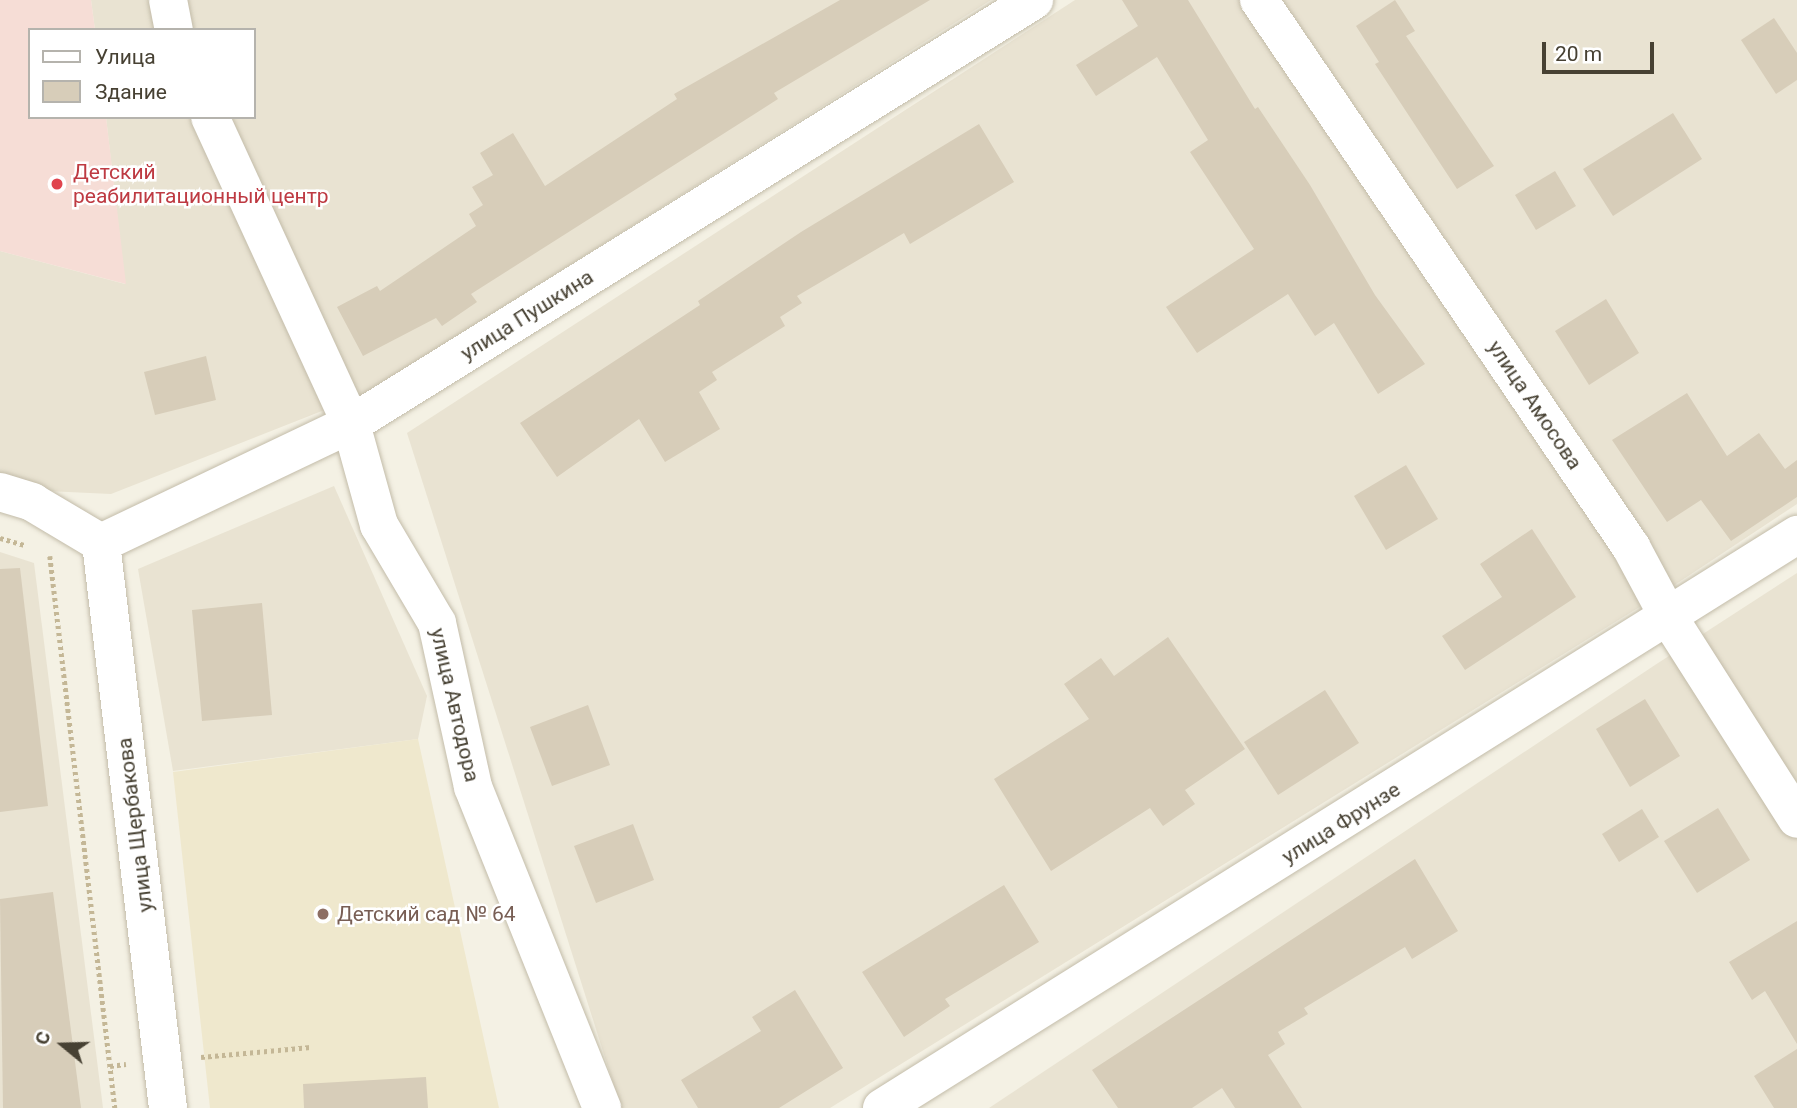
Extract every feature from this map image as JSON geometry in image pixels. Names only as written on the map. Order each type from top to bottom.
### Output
[{"type":"street","points":[[168,0],[174,28]]},
{"type":"street","name":"улица Пушкина","points":[[101,542],[351,424],[1034,0]]},
{"type":"street","name":"улица Амосова","points":[[1259,0],[1631,547],[1669,618],[1797,819]]},
{"type":"street","name":"улица Автодора","points":[[210,119],[351,424],[379,525],[438,623],[473,787],[602,1108]]},
{"type":"street","points":[[0,492],[32,502],[101,542]]},
{"type":"street","name":"улица Фрунзе","points":[[882,1108],[1669,618],[1797,535]]},
{"type":"street","name":"улица Щербакова","points":[[101,542],[168,1108]]},
{"type":"path","points":[[0,538],[50,553],[115,1108]]},
{"type":"path","points":[[110,1066],[311,1047]]},
{"type":"shaded area","name":"Детский реабилитационный центр","points":[[0,0],[91,0],[95,28],[28,28],[28,119],[106,119],[126,284],[0,251]]},
{"type":"shaded area","points":[[91,0],[991,0],[365,394],[111,494],[47,491],[0,476],[0,251],[125,284],[106,119],[256,119],[256,28],[95,28]]},
{"type":"shaded area","points":[[1075,0],[1797,0],[1797,504],[1667,590],[830,1108],[621,1108],[407,433]]},
{"type":"shaded area","points":[[334,486],[427,696],[418,739],[173,771],[138,569]]},
{"type":"shaded area","points":[[0,552],[34,563],[103,1108],[0,1108]]},
{"type":"shaded area","points":[[1797,573],[1797,1108],[989,1108],[1655,665]]},
{"type":"shaded area","name":"Детский сад № 64","points":[[418,739],[499,1108],[210,1108],[173,772]]},
{"type":"building","points":[[840,0],[930,0],[774,93],[778,99],[471,294],[477,302],[442,326],[436,318],[363,356],[337,307],[377,286],[380,291],[476,226],[469,214],[483,205],[472,187],[493,175],[480,153],[513,133],[545,186],[677,99],[674,94]]},
{"type":"building","points":[[1122,0],[1188,0],[1255,109],[1258,107],[1310,185],[1375,295],[1425,364],[1378,394],[1334,323],[1315,336],[1288,294],[1197,353],[1166,307],[1254,249],[1190,152],[1208,140],[1157,57],[1096,96],[1076,65],[1138,26]]},
{"type":"building","points":[[1395,0],[1415,31],[1406,36],[1494,166],[1457,189],[1375,64],[1379,62],[1356,26]]},
{"type":"building","points":[[1774,18],[1797,53],[1797,80],[1776,94],[1741,40]]},
{"type":"building","points":[[1673,113],[1702,159],[1613,216],[1583,169]]},
{"type":"building","points":[[979,124],[1014,182],[910,244],[904,233],[797,296],[802,303],[780,317],[785,326],[712,372],[717,380],[699,392],[720,429],[665,462],[639,419],[557,477],[520,423],[700,305],[698,301],[801,232]]},
{"type":"building","points":[[1555,171],[1576,206],[1536,230],[1515,195]]},
{"type":"building","points":[[1606,299],[1639,353],[1589,385],[1555,331]]},
{"type":"building","points":[[206,356],[216,400],[155,415],[144,372]]},
{"type":"building","points":[[1687,393],[1727,456],[1759,433],[1785,469],[1797,460],[1797,497],[1731,541],[1701,500],[1667,522],[1612,440]]},
{"type":"building","points":[[1406,465],[1438,519],[1386,550],[1354,496]]},
{"type":"building","points":[[1532,529],[1576,597],[1465,670],[1442,636],[1502,597],[1480,564]]},
{"type":"building","points":[[20,568],[48,806],[0,812],[0,569]]},
{"type":"building","points":[[262,603],[272,715],[202,721],[192,610]]},
{"type":"building","points":[[1168,637],[1245,749],[1185,790],[1195,804],[1163,826],[1150,808],[1051,871],[994,779],[1089,719],[1064,684],[1101,658],[1114,676]]},
{"type":"building","points":[[1325,690],[1359,743],[1278,795],[1244,742]]},
{"type":"building","points":[[1645,699],[1680,756],[1630,787],[1596,729]]},
{"type":"building","points":[[588,705],[610,765],[552,786],[530,727]]},
{"type":"building","points":[[1718,808],[1750,860],[1697,893],[1664,841]]},
{"type":"building","points":[[1642,809],[1659,837],[1619,862],[1602,834]]},
{"type":"building","points":[[633,824],[654,880],[596,903],[574,846]]},
{"type":"building","points":[[1415,859],[1458,931],[1412,959],[1405,947],[1304,1008],[1308,1014],[1278,1032],[1285,1044],[1268,1055],[1302,1108],[1235,1108],[1222,1088],[1192,1108],[1118,1108],[1092,1070]]},
{"type":"building","points":[[1004,885],[1039,942],[945,999],[950,1006],[904,1037],[862,972]]},
{"type":"building","points":[[53,892],[81,1108],[3,1108],[0,899]]},
{"type":"building","points":[[1797,921],[1797,1044],[1765,991],[1752,1000],[1729,962]]},
{"type":"building","points":[[795,990],[843,1068],[779,1108],[698,1108],[681,1080],[761,1031],[752,1017]]},
{"type":"building","points":[[1797,1049],[1797,1108],[1774,1108],[1754,1076]]},
{"type":"building","points":[[426,1077],[428,1108],[304,1108],[303,1084]]},
{"type":"place","name":"Детский реабилитационный центр","points":[[57,184]]},
{"type":"place","name":"Детский сад № 64","points":[[323,914]]}]
